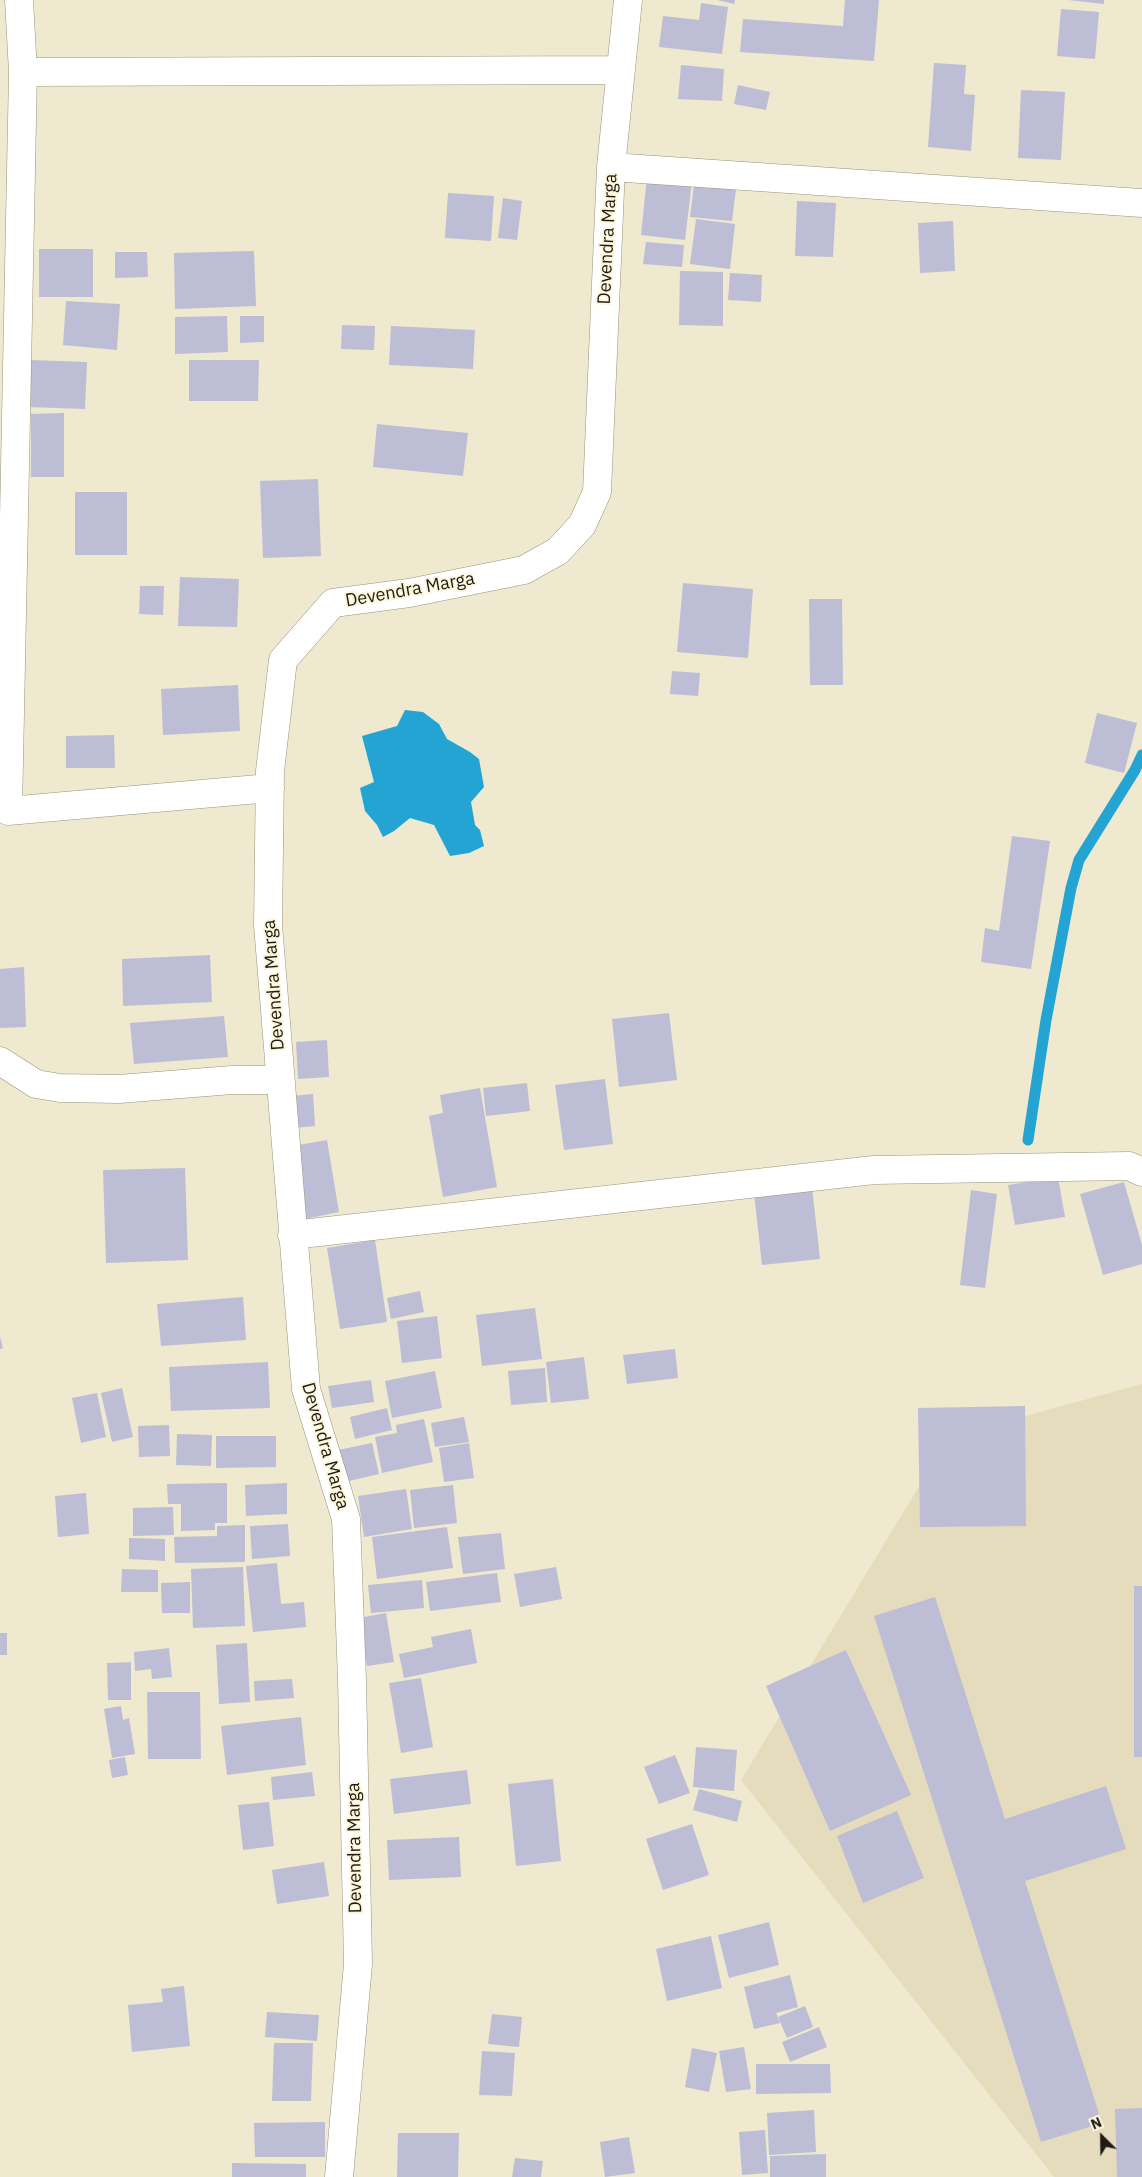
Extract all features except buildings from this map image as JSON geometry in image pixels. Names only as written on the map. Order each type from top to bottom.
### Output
[{"type":"street","points":[[19,0],[23,72],[4,811],[270,788]]},
{"type":"street","name":"Devendra Marga","points":[[339,2177],[358,1964],[352,1680],[346,1519],[306,1388],[268,925],[270,788],[283,660],[334,603],[409,593],[524,570],[558,551],[582,525],[597,492],[611,167],[628,0]]},
{"type":"street","points":[[23,72],[620,70]]},
{"type":"street","points":[[611,167],[1142,203]]},
{"type":"street","points":[[0,1061],[36,1084],[60,1088],[119,1089],[232,1080],[280,1080]]},
{"type":"street","points":[[292,1234],[874,1170],[1129,1166],[1142,1172]]},
{"type":"shaded area","points":[[1142,1384],[1142,2177],[1054,2177],[741,1780],[949,1437]]},
{"type":"water","points":[[405,710],[423,712],[439,724],[447,739],[479,759],[484,787],[471,802],[475,825],[480,830],[484,846],[469,853],[450,856],[434,825],[410,818],[383,837],[377,825],[365,811],[360,788],[374,782],[362,736],[397,726]]},
{"type":"waterway","points":[[1028,1140],[1046,1020],[1071,888],[1079,860],[1135,770],[1142,755]]}]
